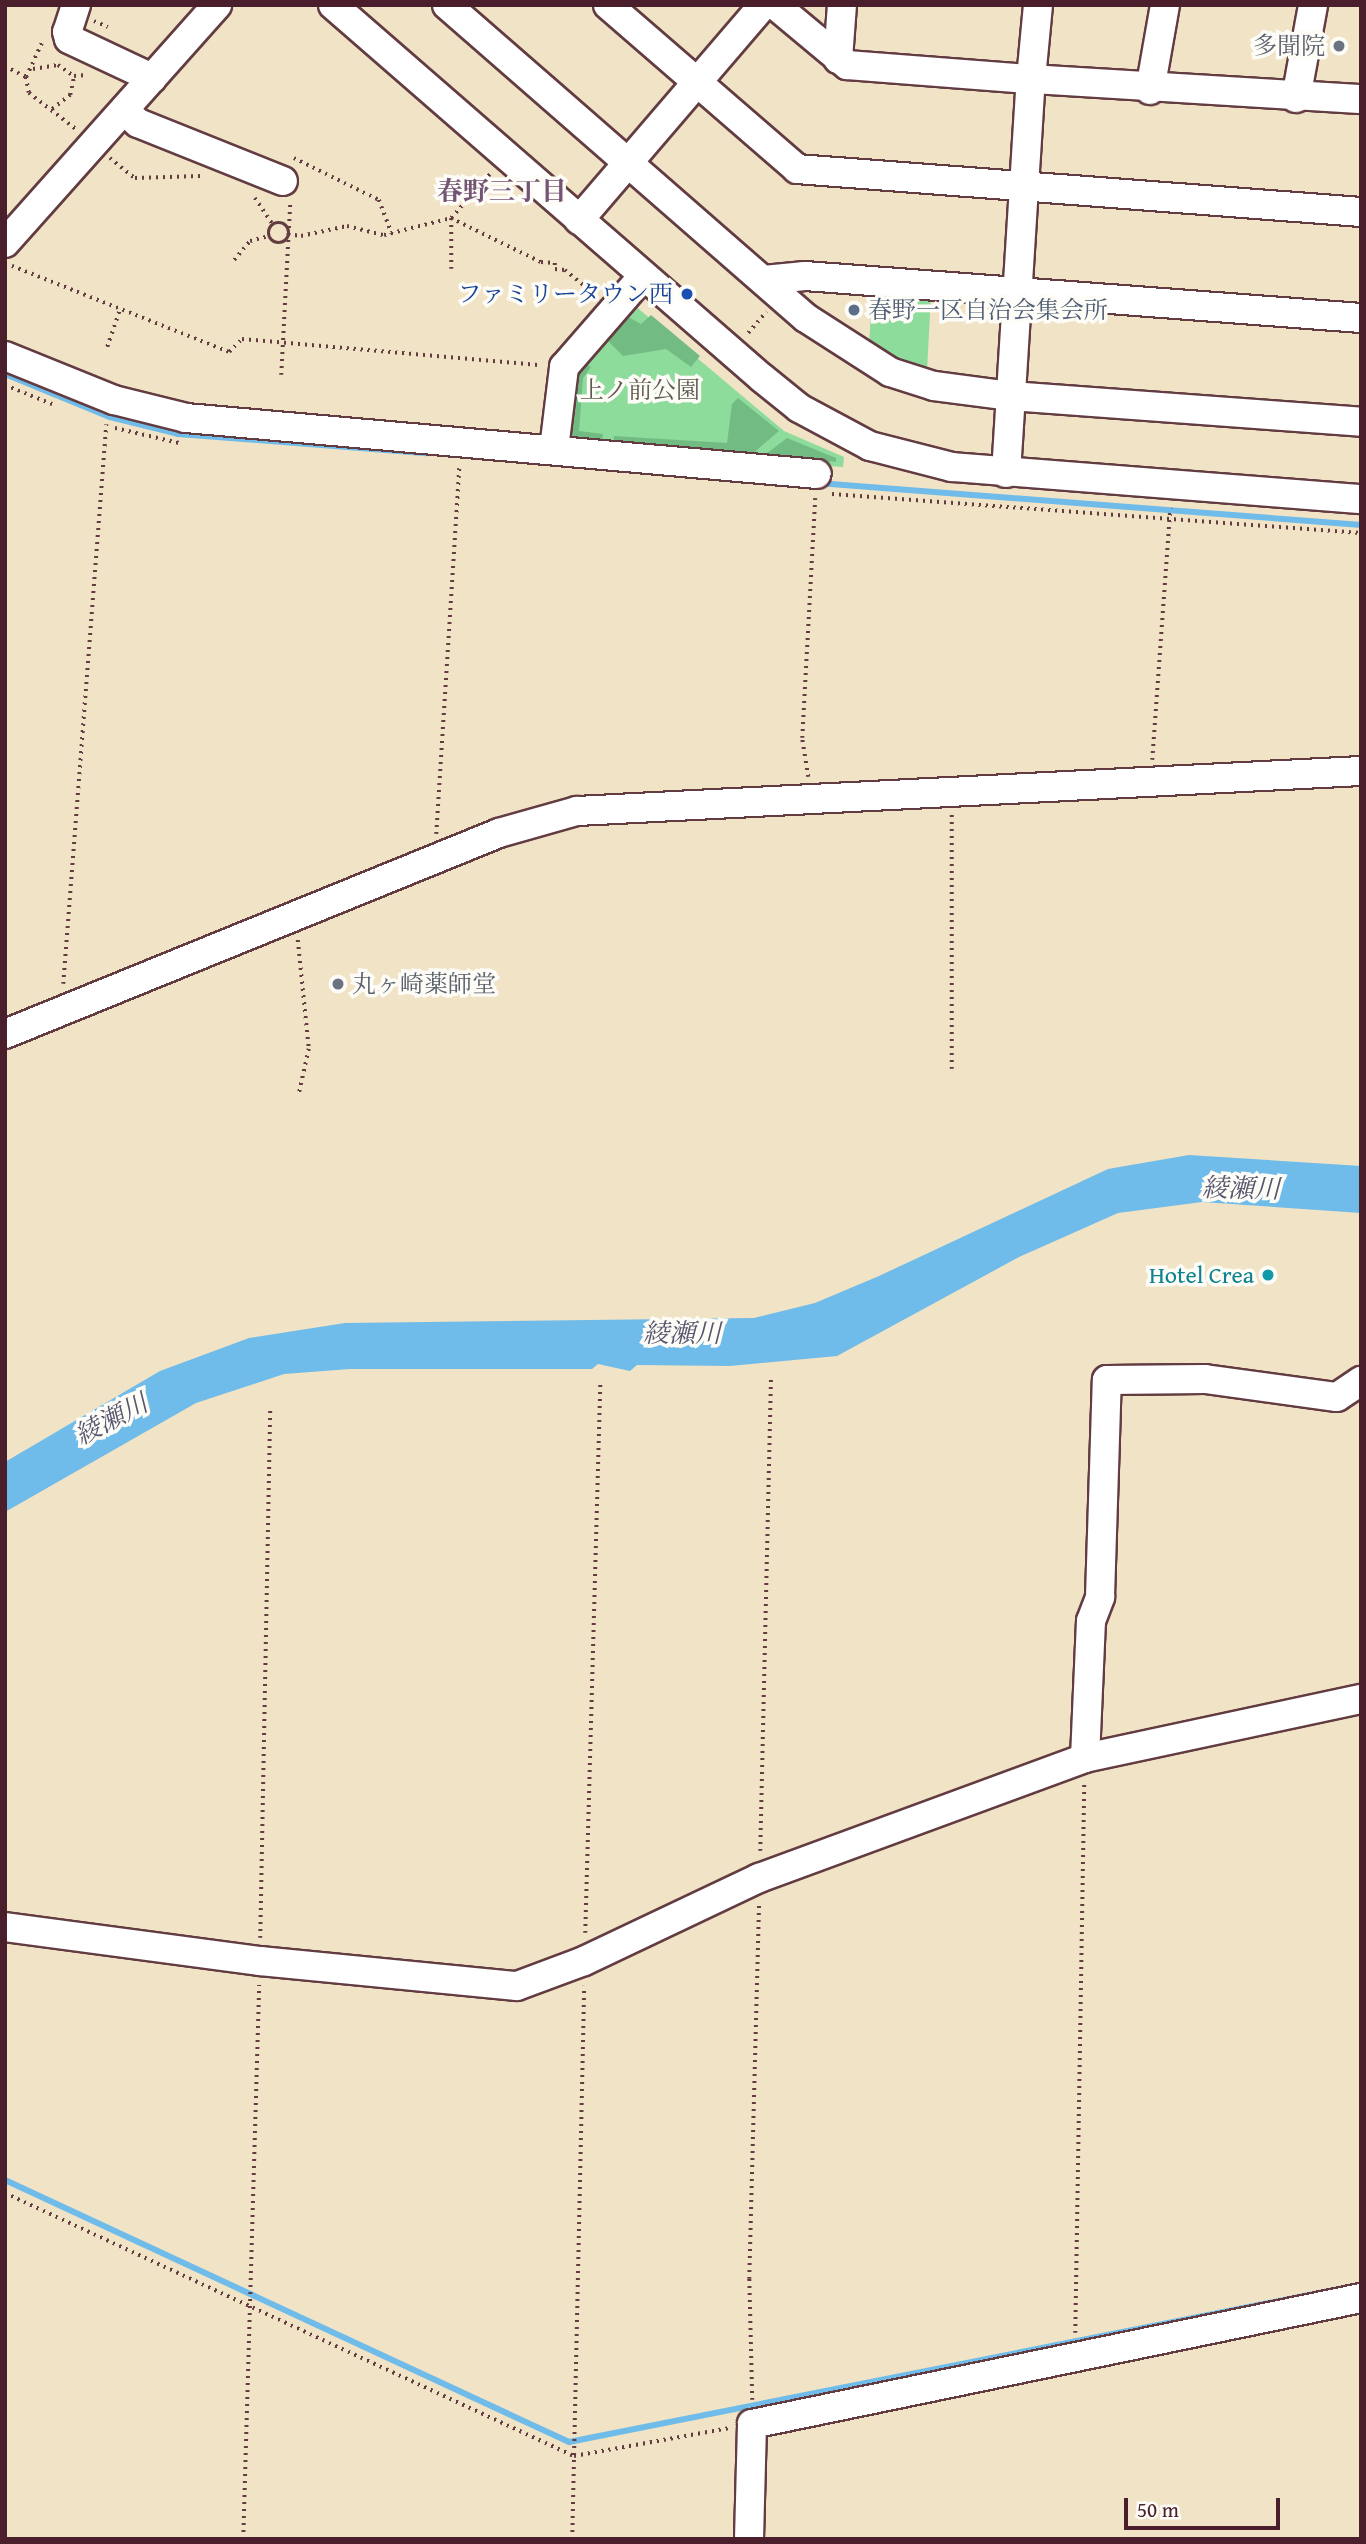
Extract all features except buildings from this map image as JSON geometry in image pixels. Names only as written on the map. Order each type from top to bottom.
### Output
[{"type":"street","points":[[76,5],[67,32],[69,39],[152,78]]},
{"type":"street","points":[[6,254],[124,110],[217,5]]},
{"type":"street","points":[[333,5],[790,401],[832,427],[907,458],[1006,473],[1361,499]]},
{"type":"street","points":[[447,5],[769,292],[854,352],[890,372],[934,386],[1011,396],[1361,422]]},
{"type":"street","points":[[608,5],[797,169],[1361,212]]},
{"type":"street","points":[[579,220],[698,85],[763,5]]},
{"type":"street","points":[[775,5],[847,65],[1150,90],[1361,99]]},
{"type":"street","points":[[838,59],[842,5]]},
{"type":"street","points":[[1006,473],[1038,5]]},
{"type":"street","points":[[1150,90],[1165,5]]},
{"type":"street","points":[[1296,98],[1313,5]]},
{"type":"street","points":[[124,110],[138,123],[283,181]]},
{"type":"street","points":[[554,449],[564,367],[643,276]]},
{"type":"street","points":[[769,292],[805,276],[1019,289],[1361,318]]},
{"type":"street","points":[[5,356],[114,400],[186,418],[554,449],[572,455],[817,474]]},
{"type":"street","points":[[5,1034],[499,833],[577,811],[811,796],[1150,783],[1361,771]]},
{"type":"street","points":[[1084,1758],[1091,1621],[1100,1597],[1107,1380],[1205,1379],[1338,1397],[1361,1381]]},
{"type":"street","points":[[5,1927],[260,1961],[517,1986],[584,1961],[760,1878],[1084,1758],[1361,1699]]},
{"type":"street","points":[[749,2539],[752,2424],[1361,2298]]},
{"type":"path","points":[[31,70],[58,65],[74,76],[94,74]]},
{"type":"path","points":[[5,66],[26,77],[29,93],[77,131]]},
{"type":"path","points":[[52,109],[66,101],[74,76]]},
{"type":"path","points":[[104,153],[135,178],[202,176]]},
{"type":"path","points":[[269,236],[276,243],[288,236],[301,236],[347,226],[384,235],[451,218],[491,172]]},
{"type":"path","points":[[281,375],[289,188],[283,181]]},
{"type":"path","points":[[451,218],[451,269]]},
{"type":"path","points":[[451,218],[541,262],[555,263],[555,269],[565,270],[592,292]]},
{"type":"path","points":[[234,260],[250,241],[269,236],[276,223],[286,226],[288,236]]},
{"type":"path","points":[[6,254],[120,309],[229,352],[242,339],[546,366]]},
{"type":"path","points":[[742,340],[769,292]]},
{"type":"path","points":[[107,347],[120,309]]},
{"type":"path","points":[[61,1010],[106,425]]},
{"type":"path","points":[[441,856],[436,834],[461,442]]},
{"type":"path","points":[[811,796],[802,738],[817,474]]},
{"type":"path","points":[[1150,783],[1171,484]]},
{"type":"path","points":[[952,789],[952,1069]]},
{"type":"path","points":[[295,915],[309,1049],[299,1094]]},
{"type":"path","points":[[572,2539],[600,1385]]},
{"type":"path","points":[[243,2539],[260,1961],[270,1406]]},
{"type":"path","points":[[1075,2325],[1084,1758]]},
{"type":"path","points":[[5,2193],[574,2455],[752,2424]]},
{"type":"green space","points":[[872,291],[931,295],[927,371],[896,363],[869,348]]},
{"type":"green space","name":"上ノ前公園","points":[[634,305],[784,431],[844,457],[843,467],[574,448],[572,373]]},
{"type":"green space","points":[[623,314],[641,324],[651,315],[700,356],[691,367],[666,349],[623,356],[602,335]]},
{"type":"green space","points":[[581,360],[591,367],[583,378],[579,431],[603,434],[602,442],[563,439],[568,374]]},
{"type":"green space","points":[[738,398],[779,431],[751,455],[613,447],[614,436],[727,443],[732,404]]},
{"type":"green space","points":[[787,438],[836,458],[836,462],[766,454]]},
{"type":"water","name":"綾瀬川","points":[[1189,1155],[1361,1166],[1361,1213],[1202,1202],[1118,1213],[1019,1257],[837,1356],[730,1366],[637,1365],[630,1371],[598,1364],[592,1369],[350,1369],[284,1374],[196,1403],[5,1512],[5,1462],[160,1371],[249,1338],[345,1323],[754,1318],[815,1303],[1108,1169]]},
{"type":"waterway","points":[[5,374],[110,417],[178,434],[427,453]]},
{"type":"waterway","points":[[818,483],[1361,525]]},
{"type":"waterway","points":[[5,2180],[569,2442],[1359,2285]]},
{"type":"place","name":"多聞院","points":[[1339,46]]},
{"type":"place","name":"ファミリータウン西","points":[[687,294]]},
{"type":"place","name":"春野一区自治会集会所","points":[[854,310]]},
{"type":"place","name":"丸ヶ崎薬師堂","points":[[338,984]]},
{"type":"place","name":"Hotel Crea","points":[[1268,1275]]},
{"type":"district","name":"春野三丁目","points":[[502,191]]}]
